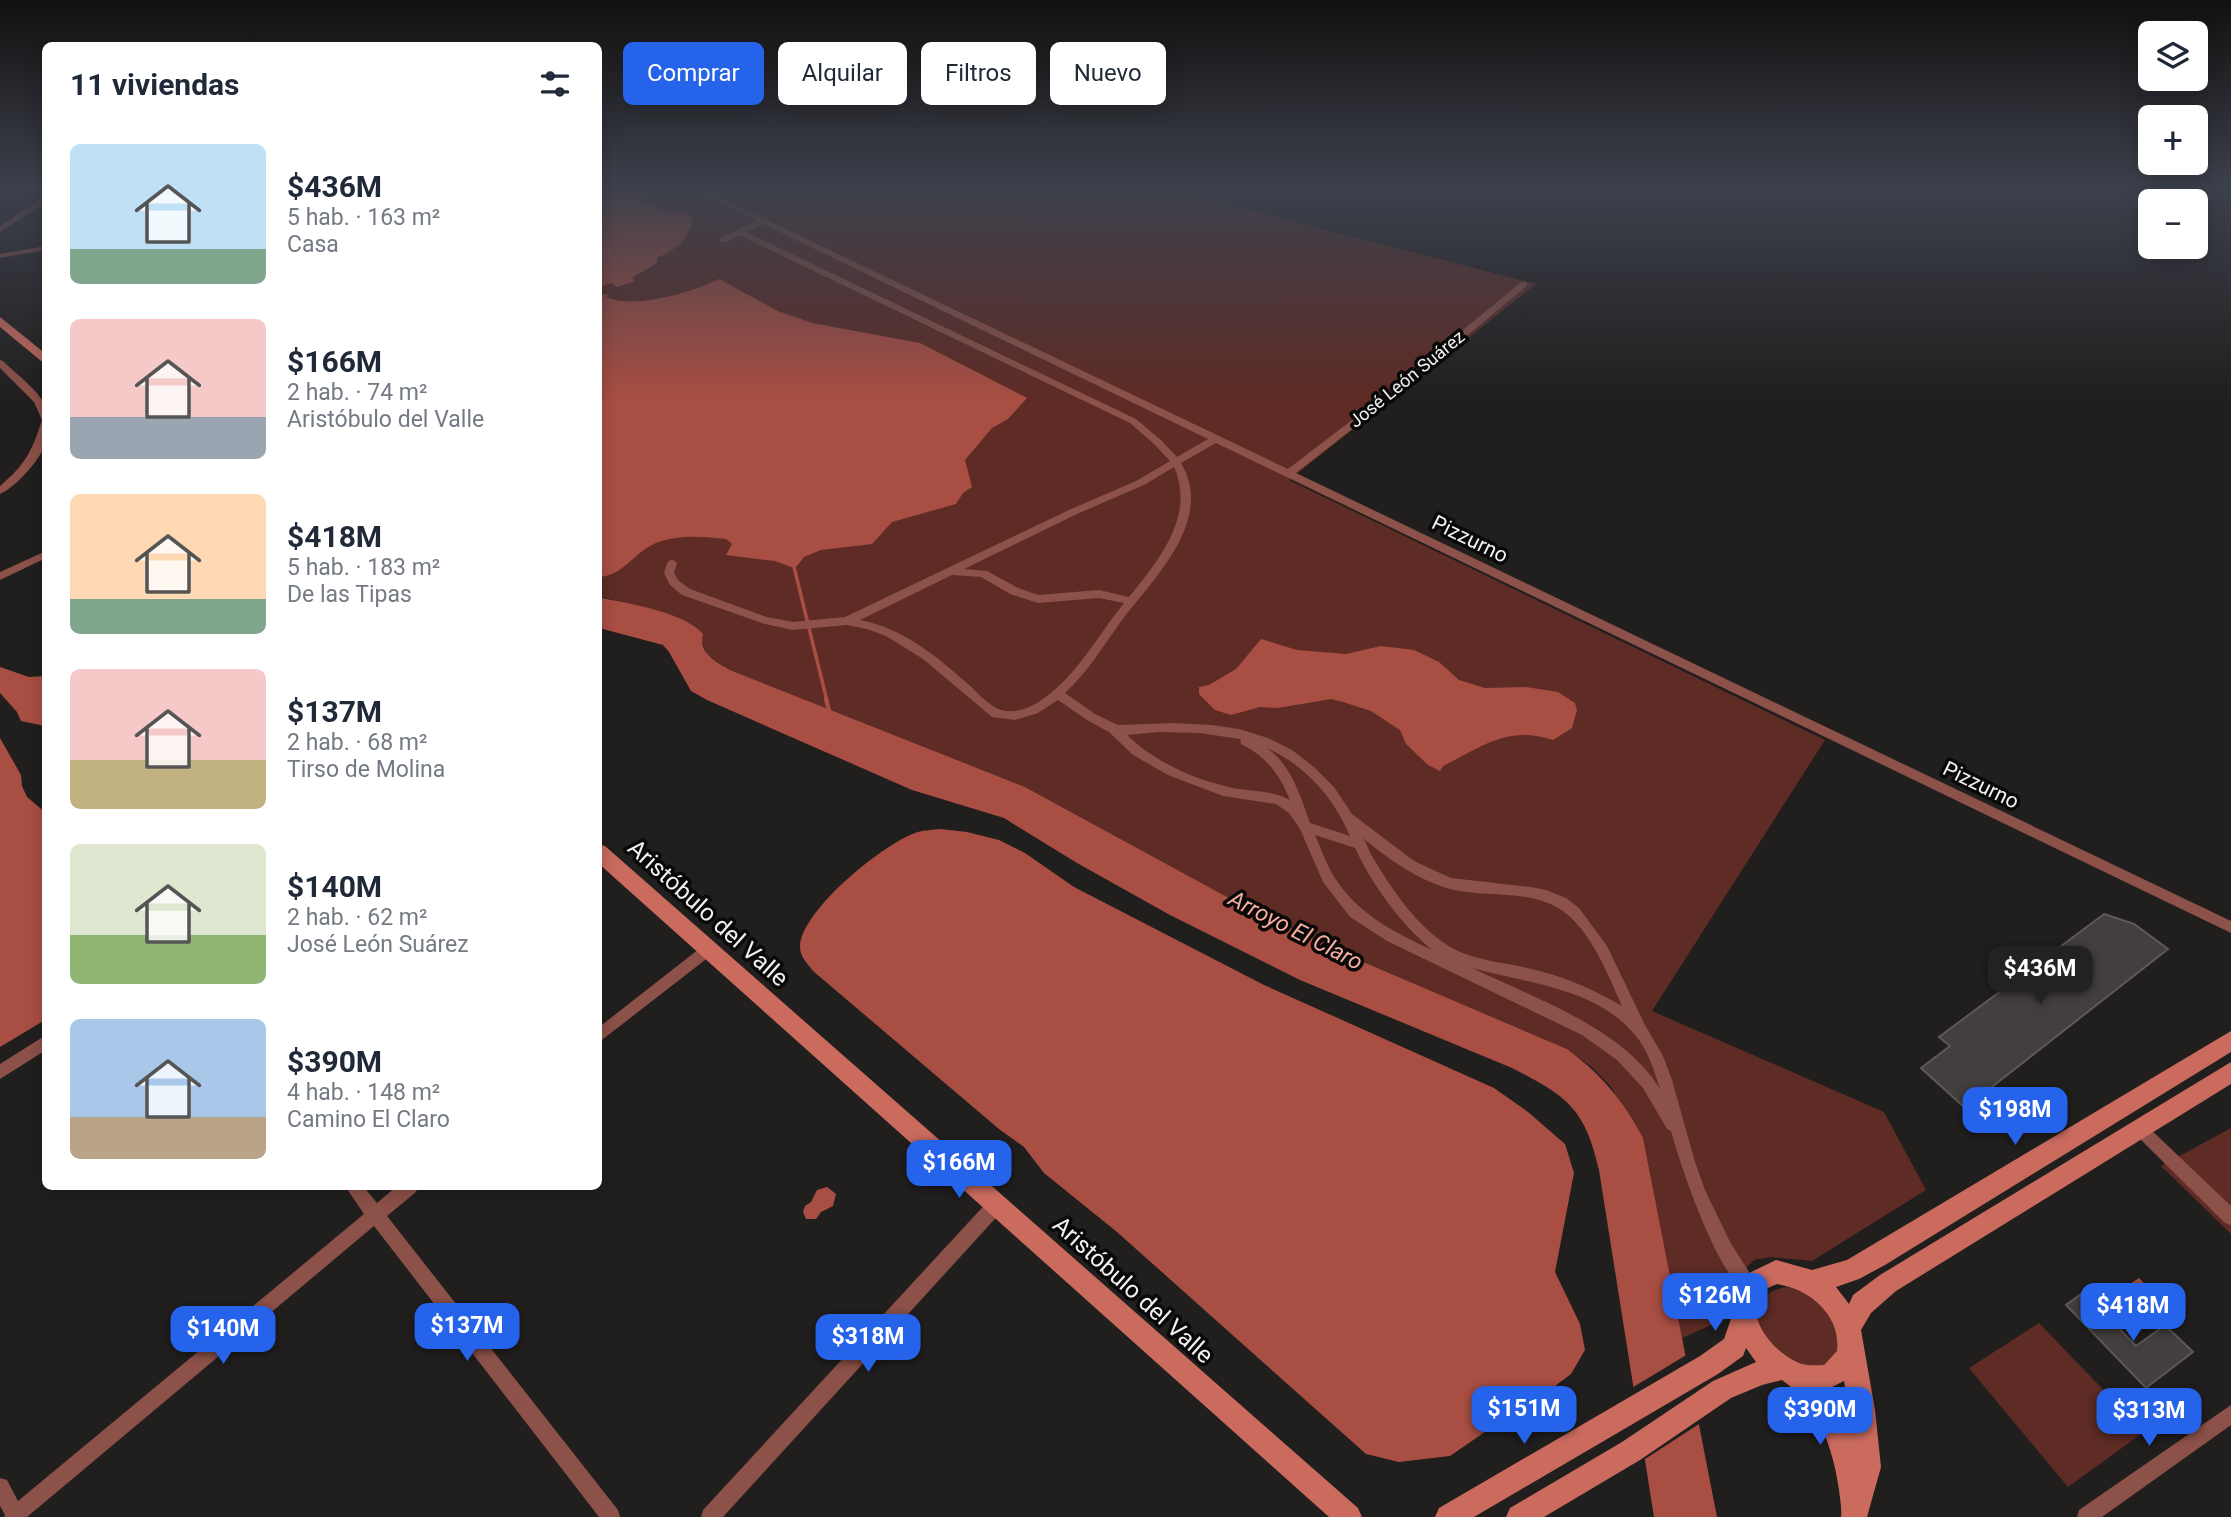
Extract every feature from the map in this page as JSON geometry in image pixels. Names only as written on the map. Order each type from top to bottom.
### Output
[{"type":"main road","points":[[0,321],[42,358]]},
{"type":"main road","name":"Aristóbulo del Valle","points":[[602,855],[1349,1517]]},
{"type":"main road","points":[[1811,1282],[1851,1270],[1877,1257],[2231,1041]]},
{"type":"main road","points":[[1519,1517],[1754,1374],[1787,1371],[1811,1379],[1826,1377],[1843,1365],[1849,1336],[1862,1304],[1888,1283],[2231,1072]]},
{"type":"main road","points":[[1448,1517],[1623,1417],[1734,1347],[1744,1317],[1744,1300],[1750,1286],[1761,1276],[1776,1272],[1793,1274],[1811,1282],[1827,1294],[1840,1310],[1849,1336],[1862,1410],[1868,1467],[1866,1483],[1854,1515]]},
{"type":"main road","points":[[1744,1317],[1751,1336],[1764,1354],[1816,1393],[1838,1429],[1846,1451],[1854,1515]]},
{"type":"street","points":[[672,564],[669,573],[674,582],[686,592],[765,620],[799,626],[847,621],[886,630],[930,657],[996,714],[1009,718],[1030,711],[1072,683],[1164,562],[1184,515],[1185,487],[1177,461],[1133,421],[793,258]]},
{"type":"street","name":"Pizzurno","points":[[841,258],[2231,927]]},
{"type":"street","name":"José León Suárez","points":[[1289,473],[1385,399],[1524,284]]},
{"type":"street","points":[[0,363],[38,401],[42,411]]},
{"type":"street","points":[[0,491],[32,458],[42,436]]},
{"type":"street","points":[[847,621],[1073,512],[1132,487],[1215,439]]},
{"type":"street","points":[[0,576],[42,556]]},
{"type":"street","points":[[948,572],[971,571],[983,574],[1014,591],[1038,599],[1099,594],[1132,601]]},
{"type":"street","points":[[1058,694],[1113,728],[1137,752],[1172,772],[1223,792],[1279,800],[1293,809],[1305,826],[1361,845]]},
{"type":"street","points":[[1113,728],[1129,731],[1162,728],[1217,731],[1263,740],[1289,754],[1326,786],[1345,813],[1361,845],[1397,903],[1439,947],[1475,965],[1530,975],[1586,995],[1620,1012],[1641,1030]]},
{"type":"street","points":[[1217,731],[1251,744],[1275,759],[1286,773],[1305,826],[1328,877],[1354,913],[1392,937],[1587,1030],[1622,1055],[1648,1083],[1682,1142]]},
{"type":"street","points":[[1345,813],[1379,845],[1421,870],[1451,883],[1513,888],[1544,897],[1572,910],[1596,939],[1653,1051],[1693,1179],[1734,1266],[1750,1286]]},
{"type":"street","points":[[602,1034],[709,949]]},
{"type":"street","points":[[0,1072],[42,1045]]},
{"type":"street","points":[[2140,1129],[2231,1217]]},
{"type":"street","points":[[356,1190],[611,1517]]},
{"type":"street","points":[[0,1487],[15,1516],[406,1190]]},
{"type":"street","points":[[710,1517],[997,1204]]},
{"type":"street","points":[[2086,1517],[2231,1414]]},
{"type":"shaded area","points":[[602,258],[1435,258],[1536,284],[1289,480],[1825,740],[1652,1011],[1884,1112],[1926,1190],[1812,1261],[1771,1257],[1754,1260],[1737,1277],[1729,1293],[1731,1307],[1727,1318],[1682,1338],[1642,1138],[1611,1087],[1593,1068],[1567,1049],[1340,952],[1229,898],[1025,787],[730,670],[707,655],[697,628],[680,619],[602,597]]},
{"type":"shaded area","points":[[602,258],[657,258],[657,263],[632,278],[635,281],[617,287],[611,283],[602,287]]},
{"type":"shaded area","points":[[719,279],[778,311],[812,323],[920,343],[1027,398],[1008,419],[992,428],[965,460],[972,487],[963,493],[956,504],[892,522],[872,544],[821,550],[804,557],[797,566],[791,567],[775,561],[726,555],[732,544],[726,539],[668,539],[650,546],[614,573],[602,577],[602,294],[632,302],[663,298]]},
{"type":"shaded area","name":"Arroyo El Claro","points":[[602,598],[669,614],[682,620],[703,634],[703,647],[709,656],[730,670],[1025,787],[1229,898],[1340,952],[1567,1049],[1579,1058],[1610,1089],[1643,1138],[1717,1517],[1654,1517],[1599,1170],[1580,1118],[1560,1096],[1512,1068],[1300,980],[1170,915],[1004,818],[912,790],[707,700],[691,691],[663,645],[602,629]]},
{"type":"shaded area","points":[[1261,639],[1297,650],[1346,654],[1381,646],[1414,650],[1439,662],[1459,680],[1485,688],[1526,687],[1558,692],[1575,703],[1577,710],[1572,728],[1553,740],[1522,735],[1495,740],[1443,766],[1440,771],[1428,765],[1406,744],[1400,730],[1371,711],[1343,702],[1331,699],[1278,708],[1260,707],[1231,715],[1215,710],[1199,694],[1199,687],[1209,685],[1236,669]]},
{"type":"shaded area","points":[[0,667],[29,677],[42,676],[42,725],[21,721],[17,712],[0,693]]},
{"type":"shaded area","points":[[0,738],[21,775],[27,797],[42,810],[42,1022],[0,1047]]},
{"type":"shaded area","points":[[940,829],[999,840],[1025,853],[1074,887],[1264,985],[1494,1088],[1528,1112],[1565,1144],[1574,1173],[1555,1272],[1580,1324],[1585,1350],[1571,1374],[1551,1389],[1524,1400],[1495,1425],[1450,1456],[1399,1462],[1366,1454],[1117,1232],[1044,1173],[1024,1147],[999,1129],[813,971],[805,960],[800,947],[804,932],[814,915],[847,879],[903,838],[918,832]]},
{"type":"shaded area","points":[[2231,1128],[2231,1234],[2161,1166]]},
{"type":"shaded area","points":[[827,1187],[836,1194],[833,1206],[821,1212],[816,1219],[806,1219],[803,1212],[805,1206],[811,1202],[817,1190]]},
{"type":"shaded area","points":[[2139,1278],[2152,1292],[2120,1312],[2107,1299]]},
{"type":"shaded area","points":[[1788,1287],[1810,1296],[1825,1308],[1830,1316],[1839,1348],[1826,1366],[1808,1366],[1785,1358],[1775,1352],[1761,1333],[1758,1322],[1760,1303],[1775,1290]]},
{"type":"shaded area","points":[[2039,1323],[2144,1432],[2068,1487],[1969,1368]]},
{"type":"pier","points":[[1688,1354],[1702,1422],[1642,1461],[1630,1389]]},
{"type":"building","points":[[2104,914],[2134,924],[2168,949],[1965,1108],[1921,1068],[1950,1046],[1939,1037]]},
{"type":"building","points":[[2084,1292],[2136,1346],[2165,1325],[2193,1352],[2146,1388],[2066,1305]]},
{"type":"waterway","points":[[794,567],[827,701]]},
{"type":"waterway","points":[[826,699],[830,715]]}]
